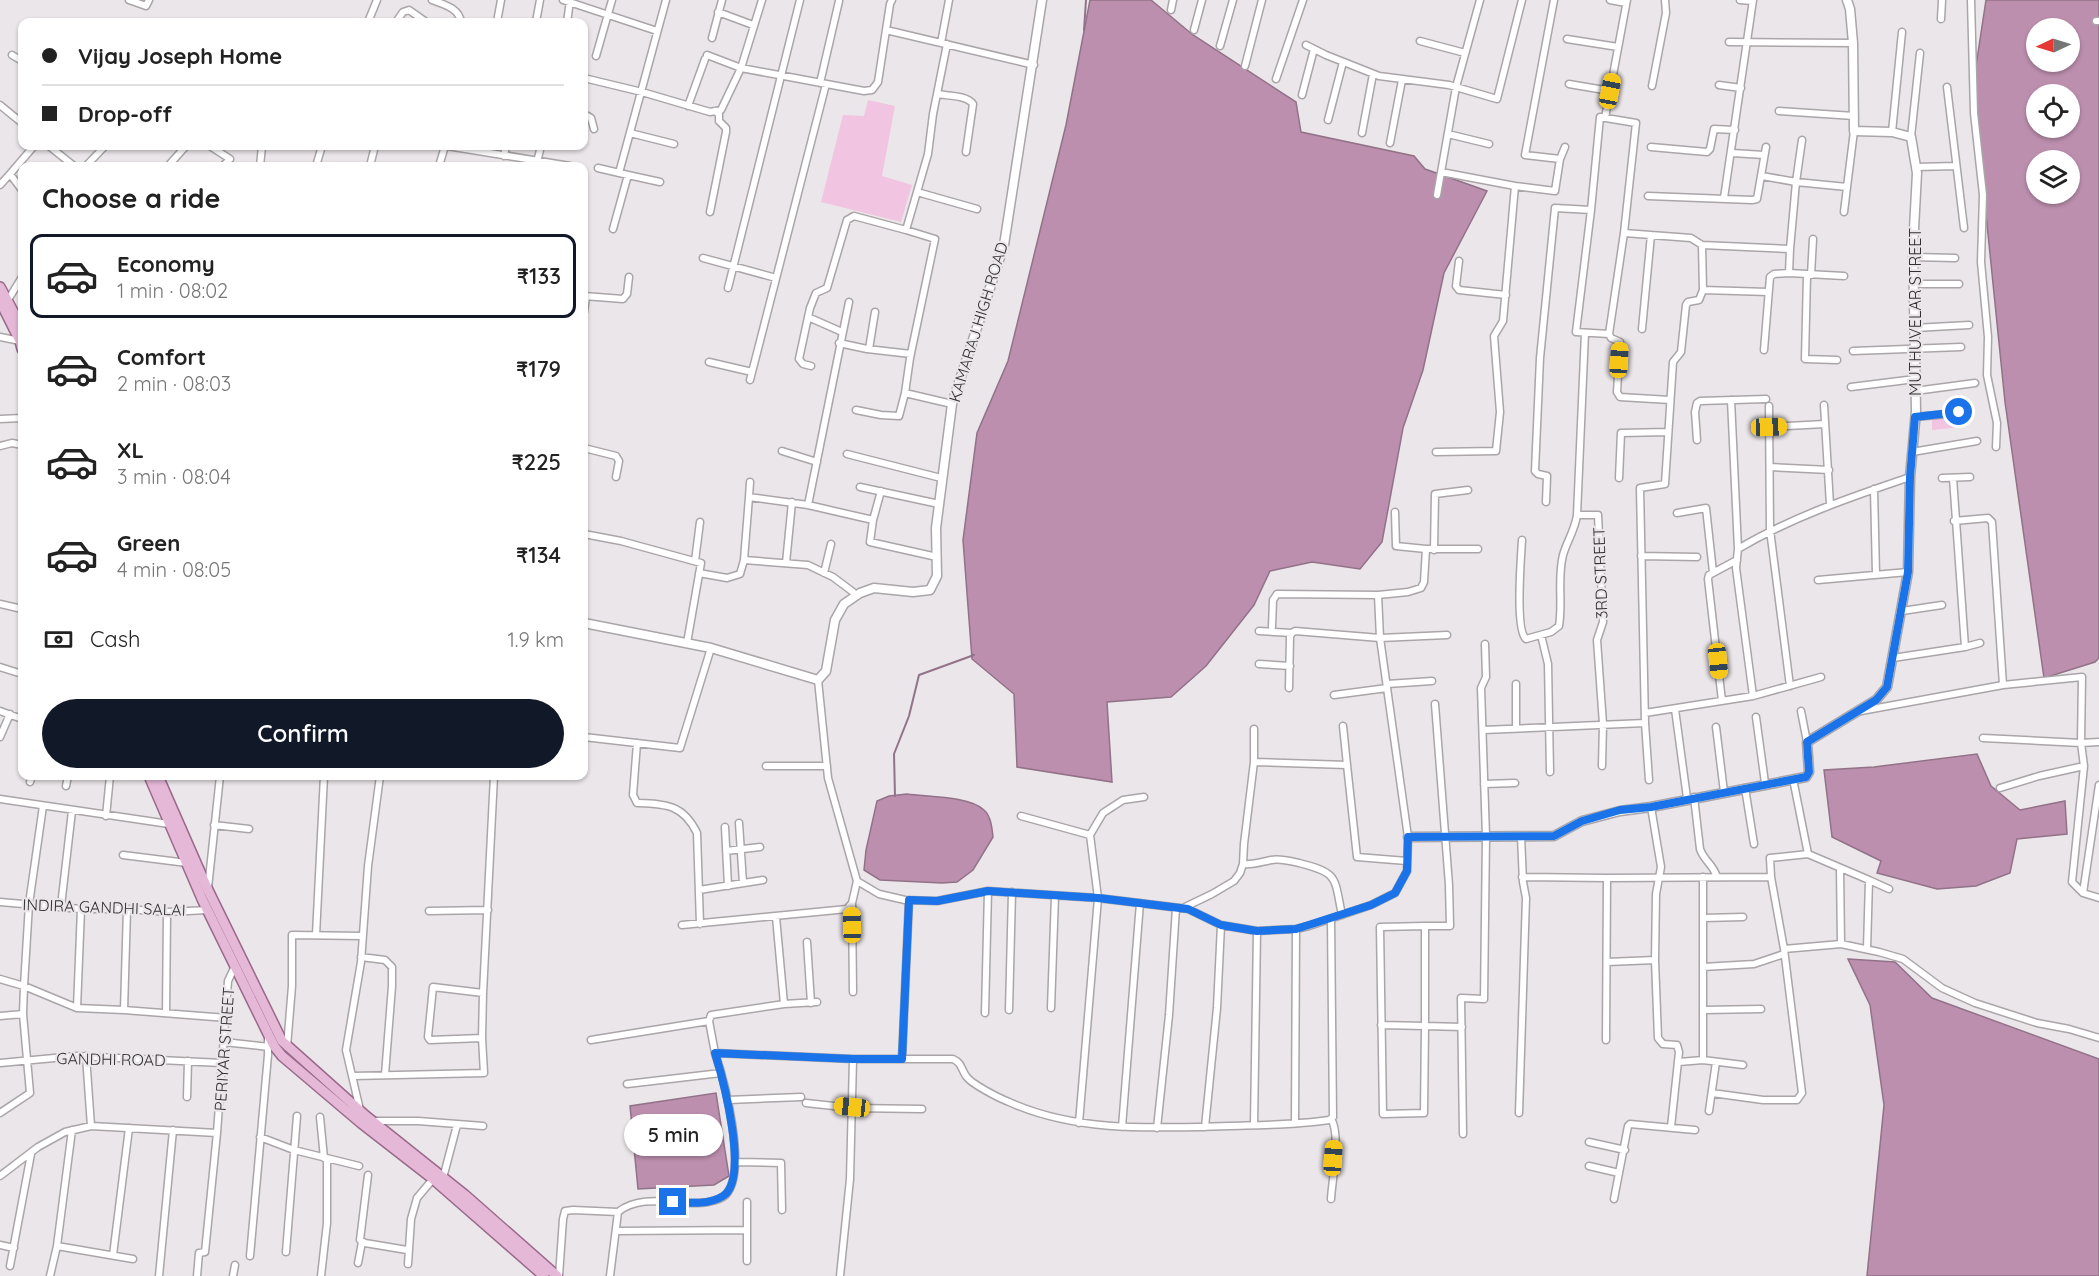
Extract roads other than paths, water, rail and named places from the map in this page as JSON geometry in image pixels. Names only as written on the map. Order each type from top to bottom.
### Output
[{"type":"main road","points":[[0,287],[18,334]]},
{"type":"main road","points":[[4,301],[18,322]]},
{"type":"main road","points":[[151,780],[188,863],[238,963],[267,1033],[282,1056],[361,1123],[438,1179],[465,1195],[558,1276]]},
{"type":"main road","points":[[160,780],[208,890],[212,909]]},
{"type":"main road","points":[[238,963],[287,1048],[374,1121],[544,1276]]},
{"type":"street","points":[[129,0],[148,3]]},
{"type":"street","points":[[370,18],[377,0]]},
{"type":"street","points":[[432,0],[455,9],[460,18]]},
{"type":"street","points":[[498,18],[501,0]]},
{"type":"street","points":[[537,18],[540,0]]},
{"type":"street","points":[[563,0],[657,31]]},
{"type":"street","points":[[597,56],[612,0]]},
{"type":"street","points":[[619,173],[666,0]]},
{"type":"street","points":[[712,38],[722,0]]},
{"type":"street","points":[[588,79],[710,112],[721,110],[741,68],[762,0]]},
{"type":"street","points":[[728,288],[800,0]]},
{"type":"street","points":[[688,106],[706,57],[741,68],[864,91],[872,90],[878,82],[892,0]]},
{"type":"street","points":[[906,230],[928,154],[949,0]]},
{"type":"street","name":"KAMARAJ HIGH ROAD","points":[[855,596],[874,588],[913,592],[930,590],[937,576],[941,478],[952,404],[1004,245],[1011,187],[1034,65],[1042,0]]},
{"type":"street","points":[[1170,10],[1173,0]]},
{"type":"street","points":[[1194,30],[1203,0]]},
{"type":"street","points":[[1220,46],[1233,0]]},
{"type":"street","points":[[1245,66],[1262,0]]},
{"type":"street","points":[[1276,79],[1303,0]]},
{"type":"street","points":[[1437,195],[1456,87],[1480,0]]},
{"type":"street","points":[[1306,45],[1372,74],[1402,81],[1456,87],[1497,99],[1522,0]]},
{"type":"street","points":[[1554,0],[1525,155],[1560,159]]},
{"type":"street","points":[[1605,118],[1627,2],[1610,0]]},
{"type":"street","points":[[1652,86],[1666,13],[1665,0]]},
{"type":"street","points":[[1724,198],[1753,1],[1740,0]]},
{"type":"street","points":[[1844,212],[1854,131],[1852,44],[1850,9],[1847,0]]},
{"type":"street","points":[[1941,19],[1942,0]]},
{"type":"street","points":[[1971,0],[1974,114],[1983,195],[1981,262],[1988,337],[1987,375],[1997,423],[1996,447]]},
{"type":"street","points":[[568,18],[570,1]]},
{"type":"street","points":[[750,380],[824,83],[839,2]]},
{"type":"street","points":[[399,18],[403,12],[409,10],[420,18]]},
{"type":"street","points":[[718,12],[753,25]]},
{"type":"street","points":[[886,30],[1034,65]]},
{"type":"street","points":[[1892,132],[1902,32]]},
{"type":"street","points":[[1567,39],[1618,47]]},
{"type":"street","points":[[1420,41],[1465,53]]},
{"type":"street","points":[[1728,42],[1852,44]]},
{"type":"street","points":[[1302,94],[1314,49]]},
{"type":"street","points":[[1854,131],[1892,132],[1911,137],[1920,54]]},
{"type":"street","points":[[12,55],[18,59]]},
{"type":"street","points":[[1328,120],[1343,62]]},
{"type":"street","points":[[1362,133],[1372,74]]},
{"type":"street","points":[[1390,143],[1402,81]]},
{"type":"street","points":[[1569,84],[1610,91]]},
{"type":"street","points":[[1719,85],[1741,88]]},
{"type":"street","points":[[1947,87],[1964,228]]},
{"type":"street","points":[[937,94],[971,100],[973,104],[966,152]]},
{"type":"street","points":[[0,105],[18,120]]},
{"type":"street","points":[[710,212],[726,132],[726,128],[720,124],[719,114],[715,111]]},
{"type":"street","points":[[1779,111],[1854,116]]},
{"type":"street","points":[[588,116],[591,118],[594,129]]},
{"type":"street","points":[[1546,502],[1547,476],[1535,471],[1540,358],[1555,208],[1591,210],[1600,117],[1636,123],[1624,233],[1609,334],[1620,344],[1617,392],[1624,399],[1670,400]]},
{"type":"street","points":[[1651,147],[1707,152],[1710,149],[1714,129],[1735,130]]},
{"type":"street","points":[[630,133],[674,144]]},
{"type":"street","points":[[1448,134],[1489,144]]},
{"type":"street","name":"MUTHUVELAR STREET","points":[[1807,742],[1876,700],[1887,687],[1902,611],[1908,572],[1910,477],[1915,417],[1916,349],[1913,256],[1916,167],[1911,137]]},
{"type":"street","points":[[1789,273],[1802,140]]},
{"type":"street","points":[[1441,172],[1555,191],[1560,159],[1565,147]]},
{"type":"street","points":[[1648,196],[1757,199],[1766,147]]},
{"type":"street","points":[[20,162],[31,150]]},
{"type":"street","points":[[54,150],[69,162]]},
{"type":"street","points":[[90,162],[101,150]]},
{"type":"street","points":[[172,162],[182,150]]},
{"type":"street","points":[[216,150],[230,159],[227,162]]},
{"type":"street","points":[[479,150],[529,162]]},
{"type":"street","points":[[504,156],[505,150]]},
{"type":"street","points":[[1732,153],[1764,156]]},
{"type":"street","points":[[0,185],[18,165]]},
{"type":"street","points":[[1916,167],[1956,166]]},
{"type":"street","points":[[598,168],[660,182]]},
{"type":"street","points":[[10,174],[18,185]]},
{"type":"street","points":[[613,229],[628,175]]},
{"type":"street","points":[[1762,176],[1796,183],[1847,187]]},
{"type":"street","points":[[1436,452],[1496,451],[1500,412],[1494,336],[1503,321],[1515,186]]},
{"type":"street","points":[[917,192],[977,209]]},
{"type":"street","name":"3RD STREET","points":[[1591,210],[1576,332],[1585,333],[1577,515],[1598,515],[1603,622],[1597,640],[1603,724]]},
{"type":"street","points":[[811,366],[803,364],[799,359],[808,317],[816,293],[827,288],[850,217],[935,239],[899,416],[855,410]]},
{"type":"street","points":[[1624,233],[1691,238],[1702,245],[1790,249]]},
{"type":"street","points":[[1642,329],[1651,235]]},
{"type":"street","points":[[1813,238],[1805,359],[1837,360]]},
{"type":"street","points":[[1649,780],[1645,723],[1640,488],[1665,484],[1673,362],[1681,352],[1686,305],[1688,302],[1699,300],[1703,290],[1702,245]]},
{"type":"street","points":[[1913,256],[1955,258]]},
{"type":"street","points":[[704,258],[776,278]]},
{"type":"street","points":[[1458,261],[1457,289],[1506,295]]},
{"type":"street","points":[[1764,350],[1768,292],[1772,274],[1844,276]]},
{"type":"street","points":[[588,296],[623,299],[627,294],[629,277]]},
{"type":"street","points":[[4,301],[18,282]]},
{"type":"street","points":[[1914,284],[1959,284]]},
{"type":"street","points":[[1703,290],[1768,292]]},
{"type":"street","points":[[808,505],[849,302]]},
{"type":"street","points":[[868,349],[875,312]]},
{"type":"street","points":[[808,317],[842,332]]},
{"type":"street","points":[[1914,328],[1969,325]]},
{"type":"street","points":[[1585,333],[1609,334]]},
{"type":"street","points":[[0,338],[18,343]]},
{"type":"street","points":[[839,343],[911,354]]},
{"type":"street","points":[[1853,351],[1961,347]]},
{"type":"street","points":[[709,362],[752,372]]},
{"type":"street","points":[[1851,387],[1915,379]]},
{"type":"street","points":[[1915,391],[1975,384]]},
{"type":"street","points":[[905,393],[952,404]]},
{"type":"street","points":[[1697,440],[1695,412],[1697,403],[1700,401],[1766,399]]},
{"type":"street","points":[[1731,400],[1738,549],[1736,568],[1753,696]]},
{"type":"street","points":[[1824,405],[1830,505]]},
{"type":"street","points":[[1769,406],[1770,530],[1790,686]]},
{"type":"street","points":[[1915,417],[1959,412]]},
{"type":"street","points":[[0,419],[18,418]]},
{"type":"street","points":[[1769,427],[1825,424]]},
{"type":"street","points":[[1619,478],[1621,433],[1668,432]]},
{"type":"street","points":[[1912,452],[1977,441]]},
{"type":"street","points":[[0,446],[18,444]]},
{"type":"street","points":[[588,449],[616,456],[618,460],[616,477]]},
{"type":"street","points":[[782,451],[817,462]]},
{"type":"street","points":[[847,454],[941,478]]},
{"type":"street","points":[[1770,467],[1829,470]]},
{"type":"street","points":[[1738,549],[1770,530],[1830,505],[1910,477]]},
{"type":"street","points":[[1942,478],[1971,477]]},
{"type":"street","points":[[1953,478],[1954,521],[1965,647]]},
{"type":"street","points":[[699,573],[727,578],[740,574],[744,560],[750,482]]},
{"type":"street","points":[[860,487],[939,504]]},
{"type":"street","points":[[1874,489],[1876,574]]},
{"type":"street","points":[[1434,550],[1435,494],[1468,490]]},
{"type":"street","points":[[881,491],[870,542],[937,557]]},
{"type":"street","points":[[749,497],[792,502],[873,520]]},
{"type":"street","points":[[786,562],[792,502]]},
{"type":"street","points":[[1677,513],[1706,508],[1713,572]]},
{"type":"street","points":[[1395,512],[1396,546],[1434,550],[1478,549]]},
{"type":"street","points":[[1522,540],[1521,633],[1526,639],[1556,630],[1560,626],[1559,578],[1563,554],[1574,530],[1577,515]]},
{"type":"street","points":[[1954,521],[1988,518],[1992,522],[2003,685]]},
{"type":"street","points":[[695,561],[700,522]]},
{"type":"street","points":[[588,535],[621,541],[701,563],[687,643]]},
{"type":"street","points":[[824,573],[831,544]]},
{"type":"street","points":[[1272,627],[1273,600],[1276,594],[1378,595],[1408,592],[1421,588],[1424,582],[1426,549]]},
{"type":"street","points":[[1641,556],[1697,557]]},
{"type":"street","points":[[744,560],[808,565],[853,592],[855,596],[844,604],[835,620],[826,671],[818,680],[828,778],[857,881],[852,903],[853,992]]},
{"type":"street","points":[[1722,701],[1708,579],[1713,572],[1737,560]]},
{"type":"street","points":[[1818,580],[1908,572]]},
{"type":"street","points":[[857,881],[879,894],[909,900],[937,901],[988,891],[1098,898],[1188,909],[1221,925],[1257,931],[1296,929],[1371,905],[1395,893],[1407,871],[1408,837],[1380,638],[1378,595]]},
{"type":"street","points":[[0,604],[18,608]]},
{"type":"street","points":[[1902,611],[1942,605]]},
{"type":"street","points":[[588,624],[711,648],[818,680]]},
{"type":"street","points":[[1259,631],[1292,633],[1300,631],[1380,638],[1447,634]]},
{"type":"street","points":[[1289,688],[1292,633]]},
{"type":"street","points":[[1541,635],[1548,664],[1550,772]]},
{"type":"street","points":[[1893,658],[1980,643]]},
{"type":"street","points":[[1463,1134],[1461,998],[1484,999],[1486,836],[1481,688],[1486,677],[1485,644]]},
{"type":"street","points":[[588,737],[680,747],[711,648]]},
{"type":"street","points":[[1259,664],[1290,666]]},
{"type":"street","points":[[0,667],[18,673]]},
{"type":"street","points":[[1645,713],[1753,696],[1821,677]]},
{"type":"street","points":[[1854,712],[2003,685],[2082,677],[2081,743],[2084,766],[2072,882],[2075,888],[2083,893],[2099,898]]},
{"type":"street","points":[[1334,695],[1432,681]]},
{"type":"street","points":[[1515,684],[1516,728]]},
{"type":"street","points":[[1425,926],[1424,1113],[1383,1114],[1380,927],[1425,926],[1450,926],[1435,704]]},
{"type":"street","points":[[1675,709],[1700,849],[1702,856],[1714,868],[1717,877]]},
{"type":"street","points":[[0,711],[18,718]]},
{"type":"street","points":[[1408,837],[1554,836],[1582,821],[1620,810],[1651,807],[1808,775],[1807,742],[1801,711]]},
{"type":"street","points":[[0,737],[9,714]]},
{"type":"street","points":[[1756,717],[1765,783]]},
{"type":"street","points":[[1483,730],[1645,723]]},
{"type":"street","points":[[1602,766],[1603,724]]},
{"type":"street","points":[[1343,726],[1357,857],[1407,861]]},
{"type":"street","points":[[1716,727],[1724,792]]},
{"type":"street","points":[[1179,908],[1212,894],[1234,881],[1240,873],[1243,864],[1254,762],[1254,729]]},
{"type":"street","points":[[1983,738],[2099,742]]},
{"type":"street","points":[[637,743],[633,795],[635,801],[671,806],[691,820],[697,833],[700,924]]},
{"type":"street","points":[[1254,762],[1347,765]]},
{"type":"street","points":[[766,766],[827,766]]},
{"type":"street","points":[[2000,788],[2084,766]]},
{"type":"street","points":[[1793,779],[1808,854]]},
{"type":"street","points":[[66,786],[67,780]]},
{"type":"street","points":[[106,816],[110,780]]},
{"type":"street","points":[[208,890],[220,780]]},
{"type":"street","points":[[316,935],[324,780]]},
{"type":"street","points":[[360,1111],[354,1076],[346,1050],[361,957],[368,866],[379,780]]},
{"type":"street","points":[[354,1076],[484,1073],[483,993],[495,780]]},
{"type":"street","points":[[1484,783],[1515,783]]},
{"type":"street","points":[[2083,893],[2099,785]]},
{"type":"street","points":[[1745,788],[1754,844]]},
{"type":"street","points":[[1079,1123],[1098,898],[1090,836],[1103,813],[1124,800],[1144,797]]},
{"type":"street","points":[[0,799],[170,824]]},
{"type":"street","points":[[0,1113],[30,1093],[23,1014],[24,986],[29,904],[43,806]]},
{"type":"street","points":[[1651,807],[1661,867],[1656,894],[1655,960],[1659,1038],[1663,1044],[1679,1047],[1671,1127]]},
{"type":"street","points":[[61,906],[72,811]]},
{"type":"street","points":[[1021,816],[1090,836]]},
{"type":"street","points":[[739,823],[743,883]]},
{"type":"street","points":[[214,825],[249,829]]},
{"type":"street","points":[[725,827],[728,886]]},
{"type":"street","points":[[1519,1113],[1526,898],[1522,877],[1521,836]]},
{"type":"street","points":[[726,851],[760,847]]},
{"type":"street","points":[[1712,1093],[1790,1101],[1800,1098],[1802,1093],[1770,858],[1808,854],[1888,889]]},
{"type":"street","points":[[123,855],[188,863]]},
{"type":"street","points":[[1243,864],[1260,864],[1284,859],[1328,872],[1335,884],[1342,915]]},
{"type":"street","points":[[1840,868],[1841,944]]},
{"type":"street","points":[[1522,877],[1771,877]]},
{"type":"street","points":[[1703,877],[1703,1060]]},
{"type":"street","points":[[1606,1040],[1607,878]]},
{"type":"street","points":[[699,890],[762,880]]},
{"type":"street","points":[[1867,949],[1869,880]]},
{"type":"street","points":[[986,1013],[988,891]]},
{"type":"street","points":[[1010,1011],[1012,892]]},
{"type":"street","points":[[1051,1008],[1055,896]]},
{"type":"street","points":[[902,1059],[909,900]]},
{"type":"street","name":"INDIRA GANDHI SALAI","points":[[0,902],[81,909],[166,912],[212,909]]},
{"type":"street","points":[[682,925],[847,909],[852,903]]},
{"type":"street","points":[[1122,1127],[1140,903]]},
{"type":"street","points":[[1157,1128],[1179,908]]},
{"type":"street","points":[[77,1008],[81,909]]},
{"type":"street","points":[[124,1010],[127,909]]},
{"type":"street","points":[[429,911],[488,910]]},
{"type":"street","points":[[166,912],[166,1013]]},
{"type":"street","points":[[776,917],[783,1004]]},
{"type":"street","points":[[1703,918],[1743,917]]},
{"type":"street","points":[[1331,919],[1333,1117],[1331,1119]]},
{"type":"street","points":[[1205,1127],[1217,1008],[1221,925]]},
{"type":"street","points":[[1295,1123],[1296,929]]},
{"type":"street","points":[[1254,1125],[1257,931]]},
{"type":"street","points":[[287,1048],[292,986],[292,935],[362,936]]},
{"type":"street","points":[[610,1276],[618,1212],[626,1205],[648,1201],[700,1203],[722,1197],[728,1192],[736,1162],[728,1100],[709,1021],[711,1015],[783,1004],[814,1003],[807,942]]},
{"type":"street","points":[[1703,967],[1754,964],[1784,952],[1841,944],[1903,959],[1942,988],[1975,1003],[2037,1023],[2099,1038]]},
{"type":"street","points":[[361,957],[384,960],[392,967],[385,1075]]},
{"type":"street","points":[[1607,962],[1655,960]]},
{"type":"street","name":"PERIYAR STREET","points":[[197,1276],[200,1253],[205,1252],[227,1018],[228,981],[238,963]]},
{"type":"street","points":[[0,979],[24,986],[77,1008],[227,1018]]},
{"type":"street","points":[[482,1038],[430,1040],[428,1037],[433,987],[483,993]]},
{"type":"street","points":[[1704,1010],[1761,1009]]},
{"type":"street","points":[[0,1016],[23,1014]]},
{"type":"street","points":[[591,1040],[709,1021]]},
{"type":"street","points":[[1382,1025],[1462,1027]]},
{"type":"street","points":[[250,1256],[269,1047],[267,1033]]},
{"type":"street","points":[[224,1042],[269,1047]]},
{"type":"street","points":[[715,1053],[853,1059],[953,1059],[958,1061],[966,1077],[1007,1101],[1027,1110],[1079,1123],[1157,1128],[1295,1123],[1331,1119]]},
{"type":"street","points":[[86,1056],[91,1126]]},
{"type":"street","name":"GANDHI ROAD","points":[[0,1064],[86,1056],[222,1063]]},
{"type":"street","points":[[840,1276],[850,1179],[853,1059]]},
{"type":"street","points":[[1679,1062],[1703,1060],[1743,1065]]},
{"type":"street","points":[[188,1061],[188,1097]]},
{"type":"street","points":[[1709,1111],[1716,1062]]},
{"type":"street","points":[[627,1084],[722,1073]]},
{"type":"street","points":[[728,1100],[801,1097]]},
{"type":"street","points":[[806,1103],[922,1109]]},
{"type":"street","points":[[286,1252],[297,1116]]},
{"type":"street","points":[[320,1117],[326,1159],[327,1223],[321,1276]]},
{"type":"street","points":[[1330,1199],[1335,1138],[1334,1122],[1331,1119]]},
{"type":"street","points":[[374,1121],[418,1121],[483,1126]]},
{"type":"street","points":[[1614,1199],[1630,1124],[1695,1130]]},
{"type":"street","points":[[408,1264],[407,1250],[411,1219],[417,1198],[438,1179],[457,1125]]},
{"type":"street","points":[[0,1176],[65,1132],[91,1126],[217,1132]]},
{"type":"street","points":[[112,1256],[129,1128]]},
{"type":"street","points":[[50,1276],[57,1245],[72,1130]]},
{"type":"street","points":[[159,1276],[172,1130]]},
{"type":"street","points":[[260,1137],[294,1150],[359,1166]]},
{"type":"street","points":[[1589,1142],[1625,1150]]},
{"type":"street","points":[[10,1266],[31,1153]]},
{"type":"street","points":[[736,1162],[781,1162],[782,1210]]},
{"type":"street","points":[[1589,1166],[1619,1173]]},
{"type":"street","points":[[358,1263],[368,1175]]},
{"type":"street","points":[[747,1202],[747,1261]]},
{"type":"street","points":[[558,1276],[563,1219],[566,1211],[618,1212]]},
{"type":"street","points":[[616,1231],[747,1230]]},
{"type":"street","points":[[362,1242],[407,1250]]},
{"type":"street","points":[[0,1245],[14,1248]]},
{"type":"street","points":[[57,1245],[133,1259]]},
{"type":"street","points":[[233,1276],[235,1265]]},
{"type":"waterway","points":[[1084,30],[1086,0]]},
{"type":"waterway","points":[[895,796],[894,754],[909,716],[919,675],[974,655]]}]
